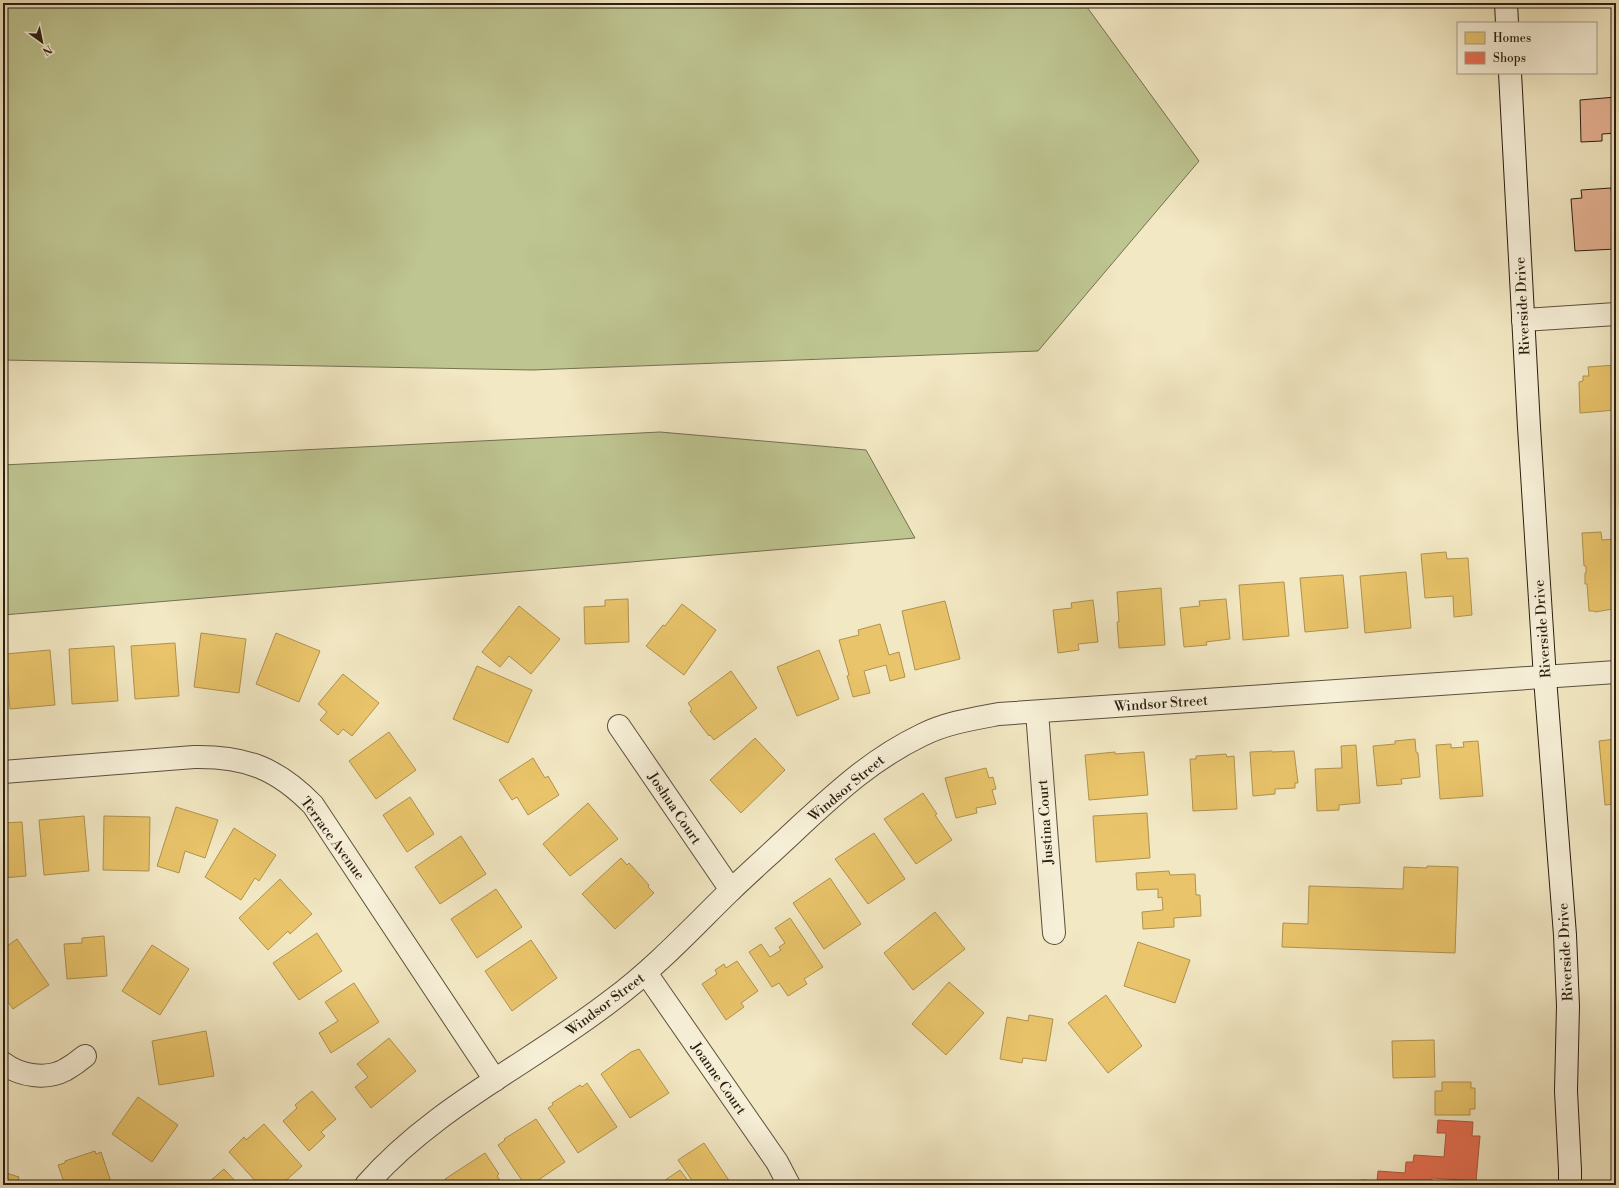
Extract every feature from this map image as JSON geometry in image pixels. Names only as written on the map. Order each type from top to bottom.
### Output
[{"type":"street","points":[[1506,3],[1507,22]]},
{"type":"street","name":"Riverside Drive","points":[[1510,74],[1523,320],[1545,678],[1565,935],[1568,1006],[1566,1091],[1570,1185]]},
{"type":"street","points":[[1523,320],[1616,314]]},
{"type":"street","name":"Windsor Street","points":[[366,1185],[402,1148],[431,1123],[611,1001],[646,973],[731,890],[851,780],[889,752],[924,734],[960,721],[999,714],[1616,672]]},
{"type":"street","name":"Justina Court","points":[[1037,712],[1054,933]]},
{"type":"street","name":"Joshua Court","points":[[619,726],[731,890]]},
{"type":"street","name":"Terrace Avenue","points":[[3,772],[216,756],[259,766],[279,776],[297,789],[313,805],[495,1080]]},
{"type":"street","name":"Joanne Court","points":[[646,973],[777,1162],[789,1185]]},
{"type":"street","points":[[3,1063],[16,1071],[25,1074],[45,1076],[64,1070],[85,1056]]},
{"type":"green space","points":[[3,3],[1084,3],[1199,161],[1038,351],[532,370],[3,360]]},
{"type":"green space","points":[[660,432],[866,450],[915,538],[3,615],[3,465]]},
{"type":"building: Homes","points":[[1616,365],[1616,410],[1580,413],[1579,382],[1583,381],[1583,376],[1589,376],[1588,367]]},
{"type":"building: Homes","points":[[1601,532],[1602,540],[1616,539],[1616,590],[1612,591],[1613,609],[1595,612],[1589,611],[1587,584],[1585,584],[1586,566],[1584,566],[1582,533]]},
{"type":"building: Homes","points":[[1446,552],[1447,559],[1468,558],[1472,615],[1454,617],[1453,596],[1425,598],[1421,554]]},
{"type":"building: Homes","points":[[1406,572],[1411,628],[1365,633],[1360,576]]},
{"type":"building: Homes","points":[[1343,575],[1348,628],[1305,632],[1300,578]]},
{"type":"building: Homes","points":[[1284,582],[1289,636],[1243,640],[1239,585]]},
{"type":"building: Homes","points":[[1161,588],[1165,645],[1119,648],[1117,592]]},
{"type":"building: Homes","points":[[628,599],[629,642],[585,644],[584,607],[605,606],[605,600]]},
{"type":"building: Homes","points":[[1226,599],[1230,639],[1206,642],[1207,645],[1184,647],[1180,608],[1200,606],[1199,601]]},
{"type":"building: Homes","points":[[1093,600],[1098,642],[1078,644],[1079,650],[1058,653],[1053,610],[1072,608],[1071,603]]},
{"type":"building: Homes","points":[[945,601],[960,659],[915,670],[902,611]]},
{"type":"building: Homes","points":[[682,604],[716,630],[684,675],[646,646],[663,625],[665,626]]},
{"type":"building: Homes","points":[[519,606],[560,639],[531,674],[509,656],[500,667],[482,652]]},
{"type":"building: Homes","points":[[880,624],[889,655],[899,652],[905,677],[890,681],[886,665],[864,671],[870,693],[853,697],[847,676],[849,675],[839,640],[859,635],[858,630]]},
{"type":"building: Homes","points":[[201,633],[246,639],[239,693],[194,687]]},
{"type":"building: Homes","points":[[276,633],[320,651],[299,702],[256,684]]},
{"type":"building: Homes","points":[[175,643],[179,696],[135,699],[131,646]]},
{"type":"building: Homes","points":[[114,646],[118,701],[72,704],[69,649]]},
{"type":"building: Homes","points":[[50,650],[55,705],[10,709],[5,654]]},
{"type":"building: Homes","points":[[819,650],[839,699],[797,716],[777,667]]},
{"type":"building: Homes","points":[[477,666],[532,690],[508,743],[453,719]]},
{"type":"building: Homes","points":[[731,671],[757,708],[714,740],[710,735],[709,736],[690,711],[692,709],[688,703]]},
{"type":"building: Homes","points":[[343,674],[379,703],[352,736],[343,729],[338,735],[320,720],[327,712],[318,704]]},
{"type":"building: Homes","points":[[389,732],[416,770],[376,799],[349,761]]},
{"type":"building: Homes","points":[[755,738],[785,770],[741,813],[710,780]]},
{"type":"building: Homes","points":[[1415,739],[1420,777],[1401,779],[1402,784],[1377,786],[1373,746],[1395,744],[1395,741]]},
{"type":"building: Homes","points":[[1615,739],[1616,804],[1605,805],[1599,741]]},
{"type":"building: Homes","points":[[1478,741],[1483,796],[1440,799],[1436,745],[1451,744],[1451,748],[1464,747],[1463,742]]},
{"type":"building: Homes","points":[[1356,745],[1360,803],[1339,805],[1339,810],[1317,811],[1315,769],[1342,768],[1341,746]]},
{"type":"building: Homes","points":[[1294,751],[1298,783],[1295,783],[1295,788],[1275,789],[1275,794],[1253,796],[1250,752]]},
{"type":"building: Homes","points":[[1115,752],[1115,754],[1144,752],[1148,795],[1089,800],[1085,755]]},
{"type":"building: Homes","points":[[1226,754],[1227,757],[1234,756],[1237,809],[1193,811],[1190,759],[1196,759],[1196,756]]},
{"type":"building: Homes","points":[[533,758],[545,778],[548,776],[559,795],[528,815],[517,797],[512,800],[499,780]]},
{"type":"building: Homes","points":[[986,768],[989,778],[993,777],[996,789],[992,790],[996,804],[976,808],[977,813],[956,818],[945,778]]},
{"type":"building: Homes","points":[[923,793],[937,814],[935,815],[952,840],[916,864],[884,819]]},
{"type":"building: Homes","points":[[410,797],[434,834],[407,852],[383,815]]},
{"type":"building: Homes","points":[[588,803],[618,839],[570,876],[543,844]]},
{"type":"building: Homes","points":[[176,807],[218,820],[205,858],[185,851],[179,873],[157,866]]},
{"type":"building: Homes","points":[[1147,813],[1150,858],[1096,862],[1093,816]]},
{"type":"building: Homes","points":[[84,816],[89,871],[44,875],[39,820]]},
{"type":"building: Homes","points":[[104,816],[150,817],[149,871],[103,870]]},
{"type":"building: Homes","points":[[22,822],[26,876],[3,878],[3,823]]},
{"type":"building: Homes","points":[[234,828],[276,855],[259,881],[255,878],[241,900],[205,877]]},
{"type":"building: Homes","points":[[874,833],[905,879],[868,904],[835,859]]},
{"type":"building: Homes","points":[[461,836],[486,874],[440,904],[415,867]]},
{"type":"building: Homes","points":[[621,858],[627,865],[629,863],[649,885],[648,887],[654,893],[615,929],[582,894]]},
{"type":"building: Homes","points":[[1427,866],[1458,867],[1455,953],[1282,947],[1283,923],[1308,924],[1309,886],[1403,889],[1404,867],[1427,868]]},
{"type":"building: Homes","points":[[1169,871],[1170,875],[1195,874],[1196,895],[1200,895],[1201,916],[1174,918],[1174,927],[1143,929],[1142,912],[1163,910],[1162,897],[1158,898],[1158,889],[1137,890],[1136,873]]},
{"type":"building: Homes","points":[[830,878],[861,924],[824,949],[793,903]]},
{"type":"building: Homes","points":[[280,879],[312,914],[290,934],[288,931],[268,950],[239,918]]},
{"type":"building: Homes","points":[[496,889],[522,927],[477,958],[451,919]]},
{"type":"building: Homes","points":[[935,912],[965,949],[913,990],[884,953]]},
{"type":"building: Homes","points":[[790,918],[823,967],[804,979],[807,984],[788,996],[779,983],[772,987],[749,952],[761,944],[770,957],[781,950],[779,947],[785,943],[775,928]]},
{"type":"building: Homes","points":[[317,933],[342,971],[299,1000],[273,963]]},
{"type":"building: Homes","points":[[104,936],[107,976],[67,979],[64,944],[82,943],[82,938]]},
{"type":"building: Homes","points":[[17,939],[49,985],[13,1009],[3,995],[3,949]]},
{"type":"building: Homes","points":[[531,940],[557,978],[512,1011],[485,971]]},
{"type":"building: Homes","points":[[1138,942],[1190,960],[1175,1003],[1124,986]]},
{"type":"building: Homes","points":[[152,945],[189,969],[160,1015],[122,991]]},
{"type":"building: Homes","points":[[737,961],[758,991],[741,1003],[744,1007],[726,1020],[702,984],[717,974],[715,970],[724,964],[726,968]]},
{"type":"building: Homes","points":[[949,982],[984,1013],[946,1055],[912,1024]]},
{"type":"building: Homes","points":[[354,983],[379,1022],[331,1053],[319,1033],[338,1021],[325,1002]]},
{"type":"building: Homes","points":[[1106,995],[1142,1046],[1108,1073],[1068,1023]]},
{"type":"building: Homes","points":[[1029,1015],[1053,1019],[1046,1061],[1023,1058],[1022,1063],[1000,1059],[1007,1017],[1028,1021]]},
{"type":"building: Homes","points":[[206,1031],[214,1076],[159,1085],[152,1041]]},
{"type":"building: Homes","points":[[389,1038],[416,1071],[371,1108],[355,1087],[368,1077],[357,1064]]},
{"type":"building: Homes","points":[[1434,1040],[1435,1077],[1393,1078],[1392,1041]]},
{"type":"building: Homes","points":[[639,1049],[669,1093],[630,1118],[601,1074],[631,1052]]},
{"type":"building: Homes","points":[[1442,1082],[1471,1082],[1471,1088],[1475,1088],[1475,1109],[1470,1109],[1470,1115],[1435,1115],[1435,1091],[1442,1091]]},
{"type":"building: Homes","points":[[587,1083],[617,1127],[578,1153],[548,1108],[553,1105],[552,1103],[580,1085],[582,1087]]},
{"type":"building: Homes","points":[[312,1091],[336,1119],[321,1132],[325,1136],[309,1151],[283,1121],[297,1108],[295,1105]]},
{"type":"building: Homes","points":[[138,1097],[178,1125],[152,1162],[112,1134]]},
{"type":"building: Homes","points":[[536,1119],[565,1162],[531,1185],[525,1185],[498,1145],[505,1140],[504,1139]]},
{"type":"building: Homes","points":[[264,1124],[302,1166],[281,1185],[259,1185],[229,1152],[244,1137],[246,1140]]},
{"type":"building: Homes","points":[[704,1143],[732,1185],[695,1185],[678,1160]]},
{"type":"building: Homes","points":[[95,1151],[96,1154],[101,1152],[112,1185],[65,1185],[58,1165],[65,1163],[65,1161]]},
{"type":"building: Homes","points":[[485,1153],[499,1174],[497,1176],[503,1185],[449,1185],[445,1179]]},
{"type":"building: Homes","points":[[224,1169],[239,1185],[211,1185],[209,1182]]},
{"type":"building: Homes","points":[[680,1170],[691,1185],[658,1185]]},
{"type":"building: Homes","points":[[3,1172],[19,1177],[17,1185],[3,1185]]},
{"type":"building: Shops","points":[[1438,1120],[1473,1122],[1472,1136],[1480,1136],[1476,1181],[1432,1178],[1431,1185],[1362,1185],[1362,1180],[1377,1181],[1378,1171],[1405,1173],[1406,1162],[1413,1162],[1414,1155],[1444,1157],[1446,1133],[1437,1133]]},
{"type":"building: Other","points":[[1616,97],[1616,133],[1602,134],[1602,141],[1581,142],[1580,100]]},
{"type":"building: Other","points":[[1611,188],[1616,227],[1616,249],[1575,251],[1571,199],[1582,198],[1581,190]]}]
